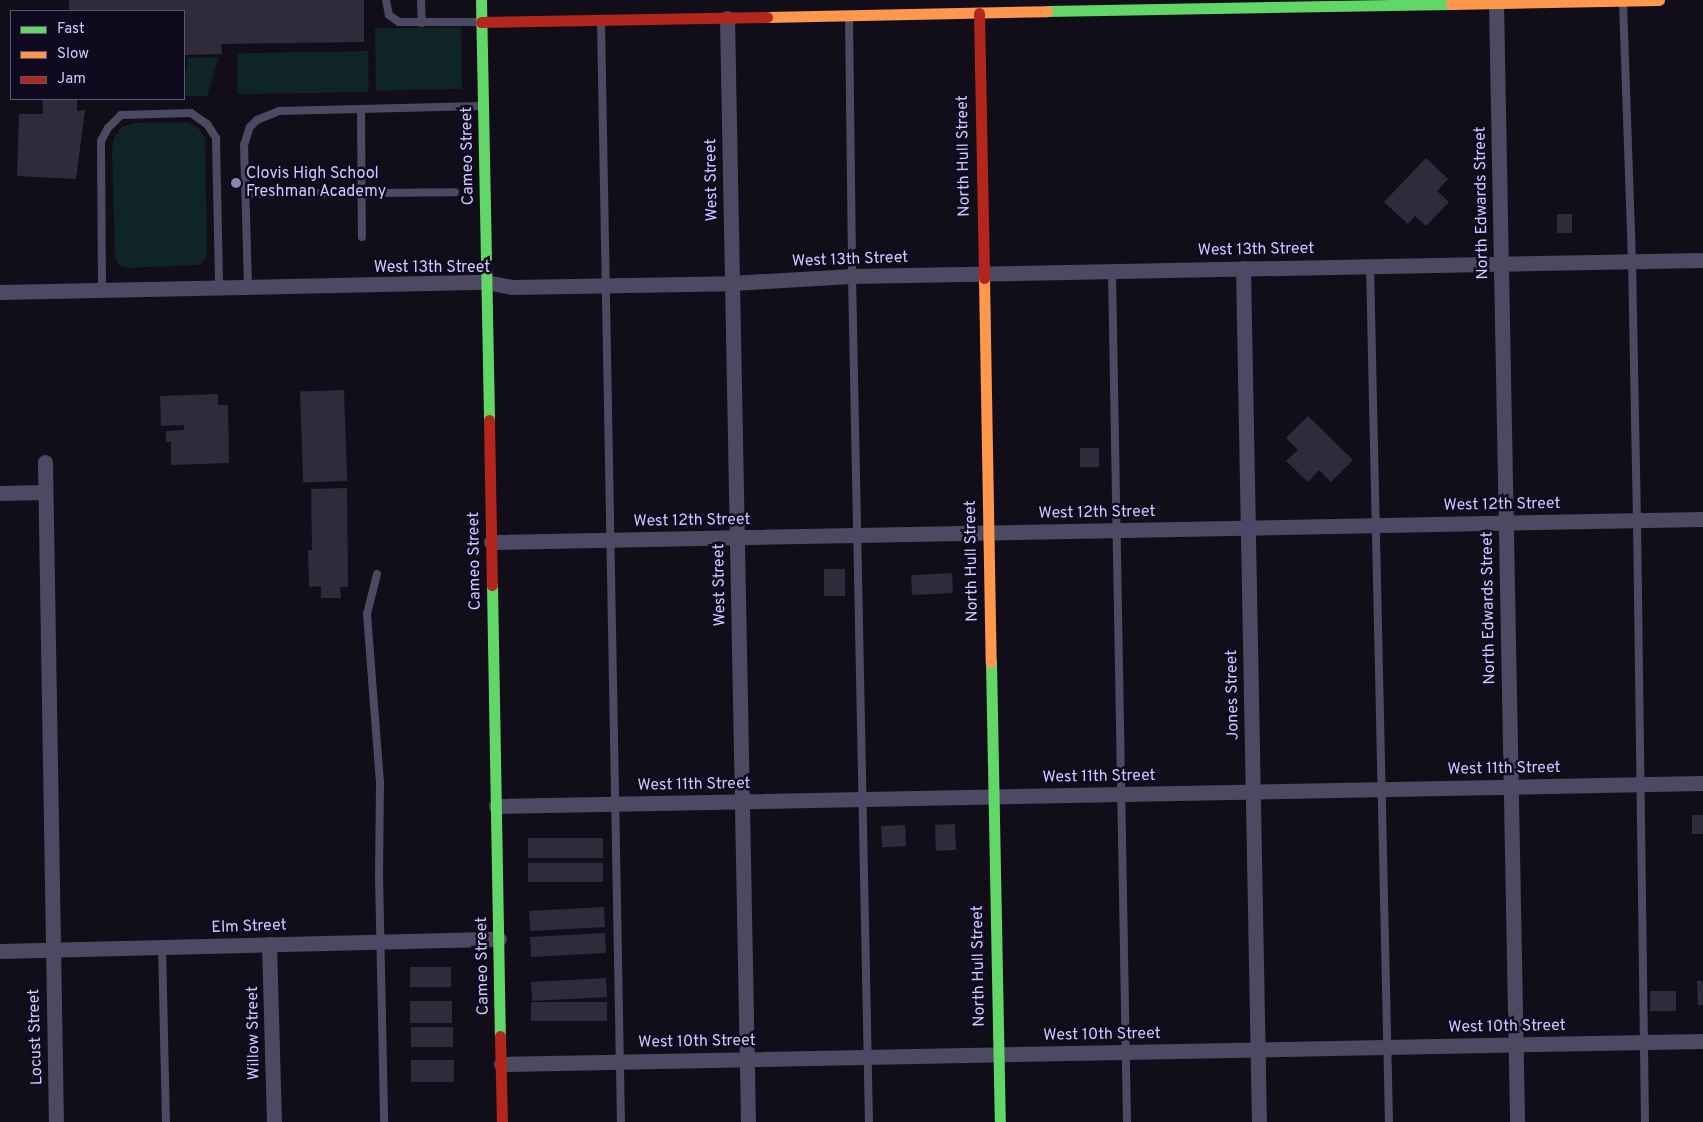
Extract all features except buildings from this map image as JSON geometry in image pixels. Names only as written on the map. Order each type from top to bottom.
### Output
[{"type":"street","name":"Cameo Street","points":[[481,0],[502,1122]]},
{"type":"street","points":[[481,22],[849,15],[979,6],[1496,3],[1659,0]]},
{"type":"street","name":"North Edwards Street","points":[[1496,3],[1516,1122]]},
{"type":"street","name":"North Hull Street","points":[[979,6],[1000,1122]]},
{"type":"street","name":"West Street","points":[[727,18],[748,1122]]},
{"type":"street","name":"West 13th Street","points":[[0,292],[102,288],[486,282],[512,287],[605,286],[731,283],[852,276],[1703,260]]},
{"type":"street","name":"Jones Street","points":[[1243,268],[1259,1122]]},
{"type":"street","name":"Locust Street","points":[[44,462],[53,918],[51,951],[56,1122]]},
{"type":"street","points":[[0,493],[45,492]]},
{"type":"street","name":"West 12th Street","points":[[491,542],[1703,519]]},
{"type":"street","name":"West 11th Street","points":[[496,806],[1703,783]]},
{"type":"street","name":"Elm Street","points":[[0,951],[499,940]]},
{"type":"street","name":"Willow Street","points":[[270,944],[274,1122]]},
{"type":"street","name":"West 10th Street","points":[[501,1064],[1703,1041]]},
{"type":"lane","points":[[386,0],[389,15],[399,22],[481,22]]},
{"type":"lane","points":[[421,0],[422,23]]},
{"type":"lane","points":[[1614,0],[1632,261],[1645,1122]]},
{"type":"lane","points":[[849,15],[852,276],[869,1122]]},
{"type":"lane","points":[[601,20],[621,1122]]},
{"type":"lane","points":[[248,287],[244,145],[250,128],[257,120],[278,111],[483,106]]},
{"type":"lane","points":[[361,109],[362,237]]},
{"type":"lane","points":[[102,288],[101,142],[108,128],[121,115],[191,113],[207,124],[216,138],[219,286]]},
{"type":"lane","points":[[246,194],[455,192]]},
{"type":"lane","points":[[1370,266],[1389,1122]]},
{"type":"lane","points":[[1112,270],[1127,1122]]},
{"type":"lane","points":[[377,574],[367,614],[380,782],[379,874],[384,1122]]},
{"type":"lane","points":[[162,947],[166,1122]]},
{"type":"green space","points":[[461,27],[462,89],[376,90],[375,29]]},
{"type":"green space","points":[[368,51],[369,92],[238,94],[237,53]]},
{"type":"green space","points":[[219,57],[207,96],[185,96],[187,58]]},
{"type":"green space","points":[[188,122],[199,129],[205,138],[207,250],[205,260],[199,265],[124,268],[118,264],[115,256],[112,149],[114,138],[122,127],[134,123]]},
{"type":"traffic: fast","points":[[481,0],[489,420]]},
{"type":"traffic: fast","points":[[1047,11],[1451,4]]},
{"type":"traffic: fast","points":[[492,585],[500,1036]]},
{"type":"traffic: fast","points":[[991,662],[1000,1122]]},
{"type":"traffic: slow","points":[[1451,4],[1659,0]]},
{"type":"traffic: slow","points":[[767,17],[1047,11]]},
{"type":"traffic: slow","points":[[984,278],[991,662]]},
{"type":"traffic: jam","points":[[979,13],[984,278]]},
{"type":"traffic: jam","points":[[481,22],[767,17]]},
{"type":"traffic: jam","points":[[489,420],[492,585]]},
{"type":"traffic: jam","points":[[500,1036],[502,1122]]},
{"type":"place","name":"Clovis High School Freshman Academy","points":[[236,183]]}]
